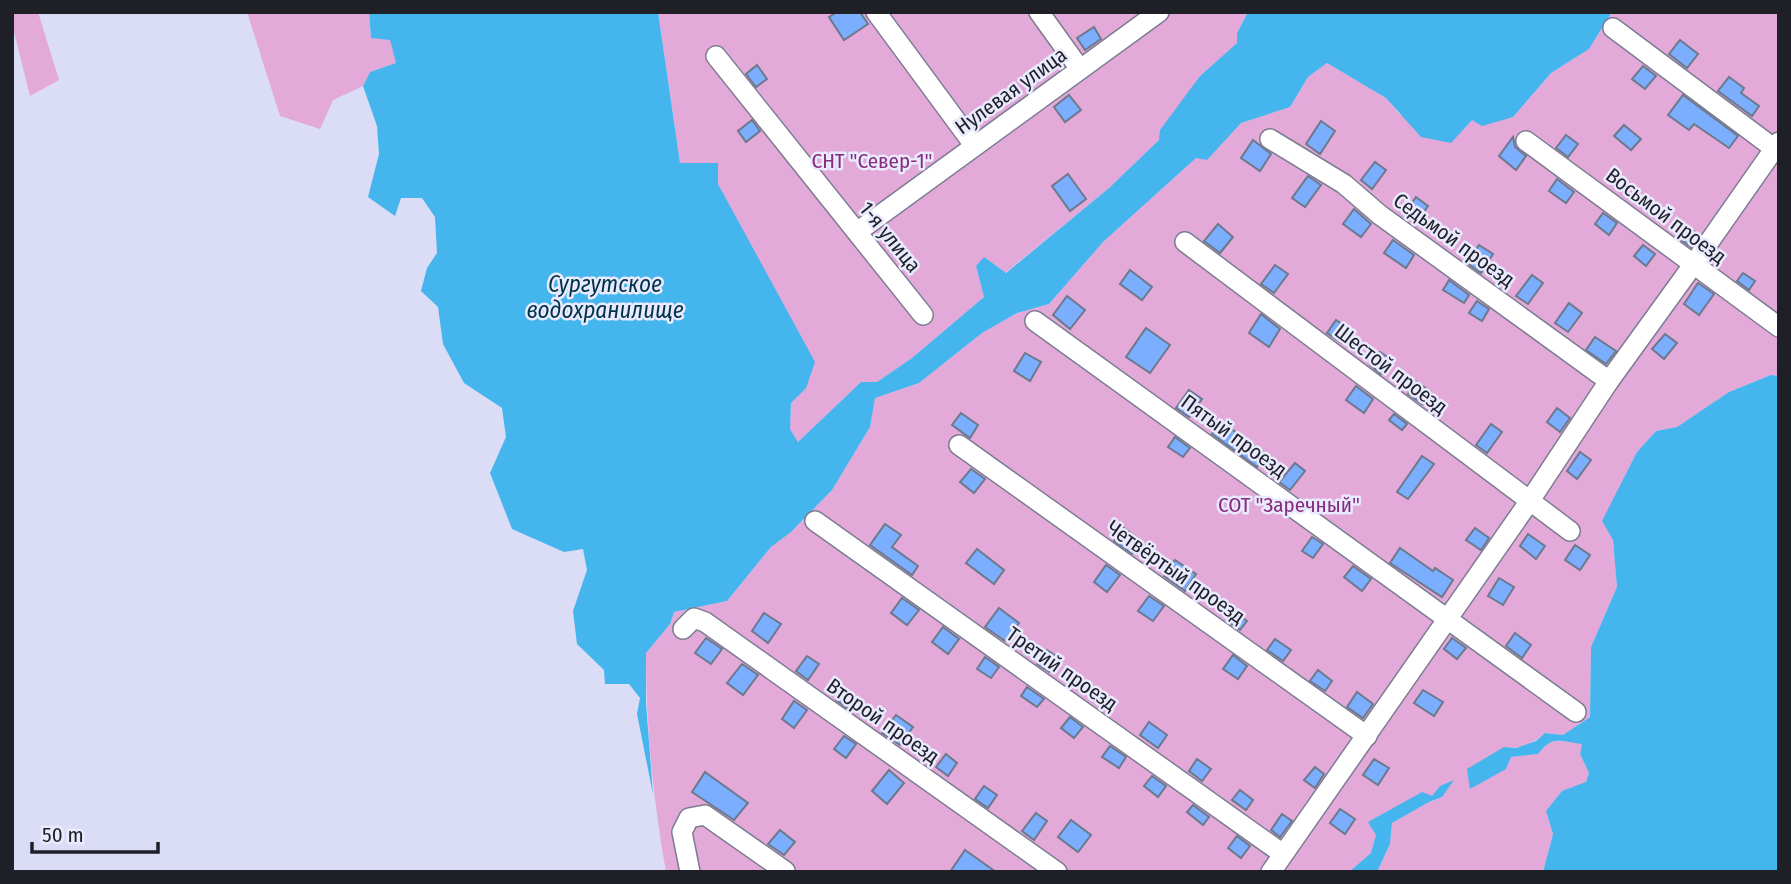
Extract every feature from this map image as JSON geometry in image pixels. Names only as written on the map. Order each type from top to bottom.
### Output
[{"type":"street","points":[[876,12],[974,145]]},
{"type":"street","points":[[1039,12],[1080,69]]},
{"type":"street","name":"Нулевая улица","points":[[857,232],[1159,12]]},
{"type":"street","points":[[1271,872],[1529,502],[1609,381],[1777,148],[1613,28]]},
{"type":"street","name":"1-я улица","points":[[716,56],[923,315]]},
{"type":"street","name":"Седьмой проезд","points":[[1270,139],[1343,184],[1380,215],[1609,381]]},
{"type":"street","name":"Восьмой проезд","points":[[1526,141],[1779,327]]},
{"type":"street","name":"Шестой проезд","points":[[1185,242],[1570,531]]},
{"type":"street","name":"Пятый проезд","points":[[1035,321],[1576,712]]},
{"type":"street","name":"Четвёртый проезд","points":[[959,445],[1367,736]]},
{"type":"street","name":"Третий проезд","points":[[815,521],[1283,853]]},
{"type":"street","name":"Второй проезд","points":[[683,629],[694,618],[705,622],[1057,872]]},
{"type":"street","points":[[690,872],[682,832],[689,818],[705,815],[785,871]]},
{"type":"green space","points":[[12,12],[38,12],[59,80],[30,96],[12,24]]},
{"type":"green space","points":[[247,12],[369,12],[371,38],[390,39],[396,63],[370,72],[363,86],[333,100],[320,129],[280,116]]},
{"type":"green space","name":"СНТ \"Север-1\"","points":[[658,12],[1248,12],[1237,33],[1237,43],[1200,76],[1159,140],[1109,188],[1005,273],[984,258],[976,266],[984,297],[912,358],[877,382],[861,382],[798,442],[790,429],[791,403],[806,387],[742,230],[718,184],[718,163],[680,163]]},
{"type":"green space","name":"СОТ \"Заречный\"","points":[[1612,12],[1779,12],[1779,376],[1771,375],[1729,392],[1677,427],[1656,431],[1637,452],[1603,521],[1613,540],[1617,587],[1591,647],[1590,717],[1563,735],[1545,733],[1526,745],[1504,747],[1471,788],[1488,778],[1510,757],[1537,754],[1553,742],[1583,743],[1580,754],[1589,773],[1586,783],[1562,791],[1546,811],[1553,834],[1543,872],[1377,872],[1390,844],[1392,823],[1442,797],[1432,796],[1369,822],[1376,835],[1371,853],[1349,872],[666,872],[651,763],[646,653],[670,624],[674,612],[727,601],[771,547],[791,532],[832,490],[870,427],[875,398],[919,383],[982,333],[1017,313],[1049,304],[1103,242],[1196,158],[1207,159],[1241,123],[1290,107],[1308,77],[1327,63],[1386,98],[1400,115],[1472,119],[1513,117],[1551,73],[1589,49]]},
{"type":"water","name":"Сургутское водохранилище","points":[[369,12],[658,12],[680,163],[718,163],[718,184],[815,362],[806,388],[791,403],[790,429],[798,442],[861,382],[877,382],[912,358],[984,297],[976,266],[984,257],[1006,273],[1109,188],[1159,140],[1160,130],[1200,76],[1237,43],[1237,33],[1248,12],[1612,12],[1589,49],[1551,73],[1513,117],[1482,126],[1472,120],[1451,143],[1421,137],[1386,98],[1327,63],[1308,77],[1290,107],[1241,123],[1207,160],[1196,158],[1103,242],[1049,304],[1017,313],[982,333],[919,383],[875,398],[870,427],[832,490],[791,532],[771,547],[727,601],[674,612],[670,624],[646,653],[646,703],[653,794],[637,714],[640,698],[629,684],[605,684],[604,670],[577,644],[573,611],[587,570],[583,549],[564,552],[512,529],[490,473],[506,437],[502,408],[464,383],[443,344],[438,307],[421,291],[427,268],[437,253],[435,217],[422,198],[401,198],[395,216],[368,197],[379,154],[377,126],[363,86],[370,72],[396,63],[390,40],[371,38]]},
{"type":"water","points":[[1771,375],[1779,376],[1779,872],[1543,872],[1553,834],[1546,811],[1562,791],[1586,782],[1589,773],[1580,754],[1582,744],[1553,742],[1538,754],[1511,757],[1506,769],[1470,789],[1467,769],[1504,747],[1516,748],[1536,741],[1545,733],[1563,735],[1590,717],[1591,647],[1617,587],[1613,540],[1602,521],[1637,452],[1656,431],[1677,427],[1729,392]]},
{"type":"water","points":[[1454,780],[1442,797],[1392,823],[1390,844],[1377,872],[1349,872],[1371,853],[1376,835],[1368,822],[1422,792],[1432,796],[1440,786]]},
{"type":"building","points":[[837,12],[860,12],[868,24],[844,40],[829,17]]},
{"type":"building","points":[[1094,27],[1101,39],[1085,50],[1077,38]]},
{"type":"building","points":[[1680,40],[1698,54],[1687,68],[1669,54]]},
{"type":"building","points":[[757,65],[767,79],[756,87],[746,74]]},
{"type":"building","points":[[1643,66],[1656,76],[1645,89],[1632,79]]},
{"type":"building","points":[[1729,77],[1744,88],[1741,93],[1759,106],[1752,116],[1718,91]]},
{"type":"building","points":[[1069,95],[1081,110],[1065,122],[1054,107]]},
{"type":"building","points":[[1683,95],[1738,136],[1729,148],[1694,124],[1689,130],[1668,115]]},
{"type":"building","points":[[752,120],[760,131],[746,142],[738,131]]},
{"type":"building","points":[[1321,121],[1335,131],[1320,154],[1306,144]]},
{"type":"building","points":[[1624,125],[1641,139],[1631,150],[1614,136]]},
{"type":"building","points":[[1566,135],[1578,144],[1568,157],[1556,148]]},
{"type":"building","points":[[1513,137],[1515,147],[1526,156],[1516,170],[1499,156]]},
{"type":"building","points":[[1253,140],[1271,154],[1260,171],[1241,158]]},
{"type":"building","points":[[1375,162],[1386,170],[1372,189],[1361,180]]},
{"type":"building","points":[[1068,174],[1086,199],[1070,211],[1052,186]]},
{"type":"building","points":[[1308,176],[1321,185],[1305,207],[1292,198]]},
{"type":"building","points":[[1557,179],[1574,192],[1566,203],[1549,191]]},
{"type":"building","points":[[1416,197],[1428,206],[1416,223],[1404,214]]},
{"type":"building","points":[[1354,209],[1371,224],[1361,237],[1343,224]]},
{"type":"building","points":[[1603,213],[1617,223],[1609,235],[1595,224]]},
{"type":"building","points":[[1218,224],[1233,237],[1220,253],[1204,241]]},
{"type":"building","points":[[1686,225],[1699,235],[1691,247],[1677,237]]},
{"type":"building","points":[[1393,240],[1414,255],[1406,268],[1384,253]]},
{"type":"building","points":[[1479,245],[1493,254],[1481,273],[1467,263]]},
{"type":"building","points":[[1643,245],[1655,254],[1646,266],[1634,256]]},
{"type":"building","points":[[1275,265],[1288,274],[1274,293],[1261,284]]},
{"type":"building","points":[[1130,270],[1152,287],[1142,300],[1120,284]]},
{"type":"building","points":[[1743,273],[1755,281],[1749,290],[1737,281]]},
{"type":"building","points":[[1532,275],[1543,283],[1528,304],[1516,296]]},
{"type":"building","points":[[1449,280],[1469,295],[1464,303],[1443,290]]},
{"type":"building","points":[[1698,283],[1714,294],[1699,315],[1684,304]]},
{"type":"building","points":[[1067,296],[1085,310],[1070,329],[1053,315]]},
{"type":"building","points":[[1477,301],[1489,309],[1482,321],[1469,313]]},
{"type":"building","points":[[1569,303],[1582,313],[1568,332],[1555,323]]},
{"type":"building","points":[[1261,314],[1280,329],[1269,347],[1249,333]]},
{"type":"building","points":[[1336,320],[1351,330],[1342,343],[1327,333]]},
{"type":"building","points":[[1146,328],[1170,345],[1150,373],[1126,357]]},
{"type":"building","points":[[1665,334],[1677,343],[1664,359],[1652,349]]},
{"type":"building","points":[[1595,337],[1616,351],[1606,364],[1586,350]]},
{"type":"building","points":[[1380,352],[1392,360],[1381,374],[1370,365]]},
{"type":"building","points":[[1025,353],[1041,362],[1030,381],[1014,371]]},
{"type":"building","points":[[1417,382],[1431,392],[1422,404],[1408,394]]},
{"type":"building","points":[[1356,386],[1373,399],[1364,413],[1346,400]]},
{"type":"building","points":[[1189,390],[1202,399],[1189,417],[1176,408]]},
{"type":"building","points":[[1557,408],[1570,418],[1560,432],[1547,422]]},
{"type":"building","points":[[961,413],[978,425],[970,438],[952,425]]},
{"type":"building","points":[[1394,414],[1407,424],[1402,430],[1389,420]]},
{"type":"building","points":[[1221,421],[1266,455],[1257,467],[1212,434]]},
{"type":"building","points":[[1491,424],[1502,432],[1487,453],[1476,445]]},
{"type":"building","points":[[1175,437],[1190,448],[1183,457],[1168,447]]},
{"type":"building","points":[[1580,452],[1591,460],[1577,479],[1567,471]]},
{"type":"building","points":[[1422,456],[1434,464],[1408,499],[1397,492]]},
{"type":"building","points":[[1295,463],[1305,471],[1290,490],[1279,482]]},
{"type":"building","points":[[971,469],[985,479],[974,493],[960,482]]},
{"type":"building","points":[[885,524],[901,535],[892,547],[918,566],[912,575],[870,545]]},
{"type":"building","points":[[1124,528],[1142,542],[1132,554],[1114,541]]},
{"type":"building","points":[[1475,528],[1489,538],[1481,550],[1466,540]]},
{"type":"building","points":[[1528,534],[1545,546],[1536,559],[1520,546]]},
{"type":"building","points":[[1312,537],[1323,544],[1313,558],[1302,551]]},
{"type":"building","points":[[1575,545],[1590,555],[1580,570],[1565,560]]},
{"type":"building","points":[[1400,548],[1433,571],[1435,568],[1453,580],[1442,597],[1390,563]]},
{"type":"building","points":[[977,549],[1004,570],[994,584],[966,563]]},
{"type":"building","points":[[1175,560],[1196,574],[1185,591],[1164,576]]},
{"type":"building","points":[[1106,565],[1120,575],[1107,592],[1094,582]]},
{"type":"building","points":[[1353,566],[1371,579],[1362,591],[1344,577]]},
{"type":"building","points":[[1499,578],[1514,587],[1503,605],[1488,596]]},
{"type":"building","points":[[1149,596],[1164,606],[1153,621],[1138,611]]},
{"type":"building","points":[[902,598],[919,610],[907,625],[891,613]]},
{"type":"building","points":[[999,608],[1019,623],[1005,641],[985,627]]},
{"type":"building","points":[[1234,612],[1247,621],[1240,630],[1227,621]]},
{"type":"building","points":[[764,613],[781,624],[768,643],[752,631]]},
{"type":"building","points":[[943,627],[959,639],[948,654],[932,642]]},
{"type":"building","points":[[1515,633],[1531,645],[1522,658],[1506,646]]},
{"type":"building","points":[[706,638],[722,649],[711,664],[695,653]]},
{"type":"building","points":[[1452,638],[1466,648],[1457,659],[1444,649]]},
{"type":"building","points":[[1275,639],[1291,650],[1283,661],[1267,650]]},
{"type":"building","points":[[1047,650],[1059,658],[1049,672],[1037,664]]},
{"type":"building","points":[[1233,655],[1247,666],[1238,679],[1223,669]]},
{"type":"building","points":[[807,656],[819,664],[808,680],[796,671]]},
{"type":"building","points":[[985,657],[999,667],[991,678],[977,669]]},
{"type":"building","points":[[742,664],[758,675],[743,695],[727,683]]},
{"type":"building","points":[[1318,670],[1332,681],[1325,691],[1310,681]]},
{"type":"building","points":[[1027,687],[1044,699],[1037,707],[1021,696]]},
{"type":"building","points":[[844,689],[859,699],[851,711],[836,700]]},
{"type":"building","points":[[1423,690],[1443,702],[1434,716],[1414,703]]},
{"type":"building","points":[[1357,692],[1373,704],[1363,718],[1347,707]]},
{"type":"building","points":[[794,701],[807,710],[794,728],[782,719]]},
{"type":"building","points":[[896,715],[913,727],[900,745],[882,733]]},
{"type":"building","points":[[1070,717],[1083,727],[1074,738],[1061,728]]},
{"type":"building","points":[[1149,722],[1167,735],[1158,748],[1140,735]]},
{"type":"building","points":[[844,736],[856,744],[846,758],[834,749]]},
{"type":"building","points":[[1110,746],[1126,757],[1119,768],[1102,757]]},
{"type":"building","points":[[946,754],[957,763],[948,776],[936,767]]},
{"type":"building","points":[[1197,759],[1211,769],[1202,781],[1189,771]]},
{"type":"building","points":[[1374,759],[1389,768],[1378,785],[1363,775]]},
{"type":"building","points":[[1315,767],[1324,774],[1315,788],[1304,780]]},
{"type":"building","points":[[889,770],[904,783],[887,804],[872,791]]},
{"type":"building","points":[[705,772],[748,803],[734,820],[692,792]]},
{"type":"building","points":[[1152,776],[1166,786],[1158,797],[1144,786]]},
{"type":"building","points":[[984,786],[997,795],[988,808],[975,799]]},
{"type":"building","points":[[1240,790],[1253,800],[1246,810],[1232,800]]},
{"type":"building","points":[[1193,805],[1209,817],[1203,825],[1187,812]]},
{"type":"building","points":[[1340,809],[1355,819],[1345,834],[1330,823]]},
{"type":"building","points":[[1036,813],[1047,821],[1034,840],[1022,831]]},
{"type":"building","points":[[1282,814],[1292,821],[1280,837],[1271,830]]},
{"type":"building","points":[[1071,820],[1091,835],[1078,852],[1058,837]]},
{"type":"building","points":[[780,830],[795,842],[784,855],[768,844]]},
{"type":"building","points":[[1237,836],[1250,846],[1241,858],[1228,848]]},
{"type":"building","points":[[965,850],[996,872],[950,872]]}]
